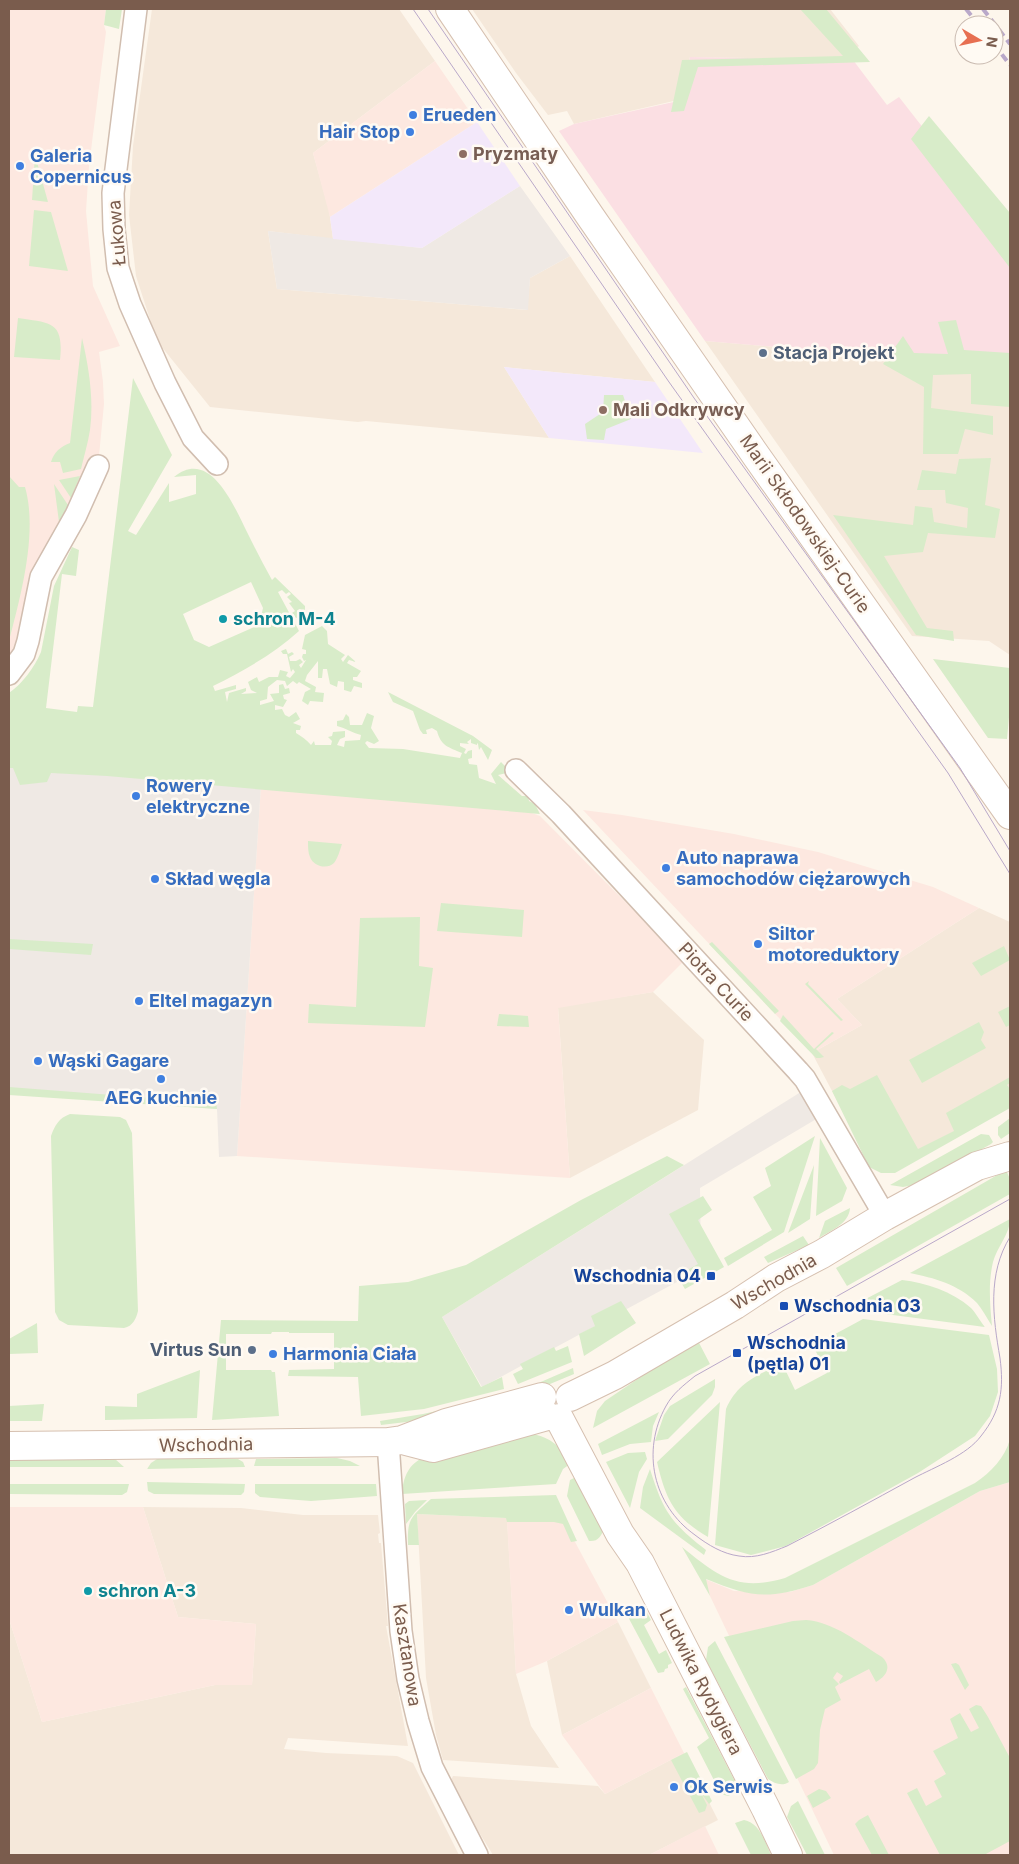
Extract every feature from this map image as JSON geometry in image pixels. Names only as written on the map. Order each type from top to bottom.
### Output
[{"type":"street","name":"Łukowa","points":[[136,9],[113,193],[118,268],[130,304],[164,383],[193,438],[217,464]]},
{"type":"street","name":"Marii Skłodowskiej-Curie","points":[[450,9],[590,216],[1010,815]]},
{"type":"street","points":[[9,674],[24,654],[41,576],[76,515],[98,466]]},
{"type":"street","name":"Piotra Curie","points":[[516,770],[561,814],[805,1079],[885,1216]]},
{"type":"street","name":"Wschodnia","points":[[977,1166],[997,1148],[1010,1141]]},
{"type":"street","name":"Wschodnia","points":[[9,1446],[395,1441],[433,1448],[558,1407],[885,1216],[977,1166],[1010,1156]]},
{"type":"street","name":"Ludwika Rydygiera","points":[[558,1407],[620,1534],[640,1563],[766,1808],[788,1855]]},
{"type":"street","name":"Kasztanowa","points":[[395,1441],[401,1631],[411,1693],[423,1741],[432,1767],[478,1855]]},
{"type":"shaded area","points":[[9,9],[106,9],[104,25],[106,32],[89,166],[86,211],[93,286],[120,346],[99,352],[104,404],[98,466],[9,674]]},
{"type":"shaded area","points":[[152,9],[399,9],[435,61],[313,153],[329,210],[333,239],[268,231],[277,289],[527,310],[530,278],[570,256],[655,382],[504,367],[549,438],[210,407],[157,341],[136,276],[129,215],[133,146]]},
{"type":"shaded area","points":[[472,9],[830,9],[859,46],[848,54],[853,60],[690,57],[678,100],[574,124],[567,111],[548,115],[516,73]]},
{"type":"shaded area","points":[[690,57],[853,60],[887,105],[899,97],[1010,239],[1010,367],[705,341],[559,131],[574,124],[678,101]]},
{"type":"shaded area","points":[[435,61],[477,122],[330,217],[313,153]]},
{"type":"shaded area","name":"Pryzmaty","points":[[477,122],[520,186],[422,248],[333,239],[330,217]]},
{"type":"shaded area","points":[[520,186],[570,256],[530,278],[528,310],[277,289],[268,231],[422,248]]},
{"type":"shaded area","points":[[705,341],[1010,367],[1010,655],[989,641],[912,636]]},
{"type":"shaded area","name":"Mali Odkrywcy","points":[[504,367],[655,382],[703,453],[549,438]]},
{"type":"shaded area","points":[[9,764],[261,785],[237,1156],[219,1157],[217,1109],[9,1092]]},
{"type":"shaded area","points":[[261,785],[521,809],[540,816],[684,961],[653,992],[558,1008],[570,1178],[237,1156]]},
{"type":"shaded area","points":[[583,810],[734,834],[818,852],[933,887],[979,908],[837,999],[862,1025],[812,1053]]},
{"type":"shaded area","points":[[979,908],[1010,922],[1010,1105],[892,1170],[870,1163],[812,1053],[862,1025],[837,999]]},
{"type":"shaded area","points":[[653,992],[704,1040],[698,1110],[570,1178],[558,1007]]},
{"type":"shaded area","points":[[804,1090],[818,1118],[700,1188],[701,1269],[482,1387],[442,1317]]},
{"type":"shaded area","points":[[1010,1482],[1010,1855],[834,1855],[710,1596],[705,1579],[734,1591],[790,1592],[813,1585],[980,1491]]},
{"type":"shaded area","points":[[9,1507],[143,1507],[178,1617],[256,1624],[252,1685],[215,1685],[42,1722],[9,1619]]},
{"type":"shaded area","points":[[143,1507],[241,1508],[303,1515],[378,1515],[380,1533],[378,1534],[379,1543],[381,1543],[388,1626],[386,1626],[408,1746],[288,1738],[284,1749],[397,1756],[413,1763],[459,1855],[9,1855],[9,1619],[42,1722],[215,1685],[252,1685],[256,1624],[178,1617]]},
{"type":"shaded area","points":[[417,1514],[507,1518],[516,1674],[531,1726],[559,1768],[443,1760],[436,1735],[426,1678]]},
{"type":"shaded area","points":[[560,1514],[618,1622],[547,1661],[516,1674],[507,1522]]},
{"type":"shaded area","points":[[618,1622],[651,1688],[562,1735],[547,1661]]},
{"type":"shaded area","points":[[651,1688],[684,1753],[605,1794],[562,1735]]},
{"type":"shaded area","points":[[684,1753],[718,1820],[649,1855],[493,1855],[451,1780],[453,1776],[598,1786],[605,1794]]},
{"type":"shaded area","points":[[705,1826],[719,1855],[649,1855],[651,1854]]},
{"type":"green space","points":[[106,9],[122,9],[119,29],[104,25]]},
{"type":"green space","points":[[800,9],[826,9],[870,62],[698,67],[684,111],[671,112],[682,60],[843,56]]},
{"type":"green space","points":[[929,116],[1010,213],[1010,268],[911,139]]},
{"type":"green space","points":[[35,155],[48,202],[32,200]]},
{"type":"green space","points":[[34,210],[51,212],[68,271],[29,266]]},
{"type":"green space","points":[[18,318],[39,321],[53,326],[60,338],[60,360],[14,357]]},
{"type":"green space","points":[[956,320],[964,350],[1010,353],[1010,407],[971,404],[971,374],[933,375],[931,408],[993,416],[993,435],[965,429],[958,454],[923,454],[924,387],[883,364],[903,336],[914,353],[948,354],[938,322]]},
{"type":"green space","points":[[82,338],[90,384],[90,430],[81,469],[63,473],[60,462],[51,462],[58,450],[70,443]]},
{"type":"green space","points":[[133,378],[172,455],[128,531],[136,535],[169,483],[169,502],[196,494],[196,475],[174,477],[187,470],[199,469],[209,474],[228,495],[272,580],[275,577],[305,606],[305,614],[300,609],[297,611],[300,617],[296,618],[292,613],[295,611],[289,603],[292,602],[287,597],[291,594],[289,592],[286,594],[282,590],[278,592],[299,631],[258,662],[213,686],[215,691],[236,685],[236,689],[225,692],[227,702],[229,693],[246,688],[246,691],[241,694],[257,693],[251,690],[248,682],[257,677],[259,682],[269,677],[278,677],[280,670],[288,672],[286,676],[290,678],[295,672],[293,669],[291,672],[287,654],[283,654],[281,651],[286,649],[288,654],[292,652],[294,654],[289,657],[290,661],[300,659],[303,662],[299,665],[301,668],[306,660],[304,661],[302,657],[303,654],[306,654],[306,650],[302,649],[305,635],[322,626],[327,631],[328,644],[345,655],[341,659],[343,662],[348,655],[356,662],[349,660],[347,663],[361,671],[357,677],[353,677],[353,680],[362,683],[362,688],[354,686],[351,692],[344,690],[344,682],[338,681],[337,687],[330,684],[327,669],[323,669],[322,678],[318,678],[318,661],[307,675],[305,681],[316,687],[315,692],[324,693],[323,702],[310,701],[308,705],[302,701],[305,692],[311,689],[299,682],[297,684],[293,681],[287,686],[285,681],[277,680],[268,687],[267,699],[260,701],[260,705],[274,701],[270,694],[279,693],[279,685],[283,684],[285,689],[289,688],[290,693],[283,695],[284,699],[287,700],[283,707],[275,705],[275,710],[282,709],[285,715],[289,717],[296,712],[300,719],[293,723],[301,726],[300,730],[296,730],[296,733],[311,745],[314,741],[315,745],[331,745],[332,741],[328,737],[332,736],[333,732],[345,731],[345,737],[340,739],[337,745],[344,747],[345,741],[360,740],[361,735],[337,726],[337,721],[343,720],[346,714],[349,717],[350,725],[362,725],[367,713],[374,716],[371,728],[379,741],[374,744],[367,741],[365,743],[369,748],[403,749],[460,758],[462,753],[443,743],[437,731],[432,728],[426,730],[427,734],[423,734],[413,711],[393,702],[388,692],[473,736],[492,750],[488,760],[481,747],[479,750],[478,744],[471,743],[471,739],[467,742],[469,744],[460,743],[460,746],[466,749],[464,753],[466,754],[472,750],[472,758],[468,759],[469,764],[477,765],[479,778],[496,784],[491,774],[501,762],[511,772],[498,775],[522,796],[528,796],[529,801],[535,804],[540,814],[107,776],[51,773],[47,782],[20,785],[13,768],[9,768],[9,693],[28,675],[41,652],[54,586],[72,547],[79,550],[76,576],[62,574],[46,708],[77,712],[78,706],[93,707]],"holes":[[[251,582],[263,608],[259,625],[209,647],[194,640],[183,614]]]},
{"type":"green space","points":[[604,395],[623,395],[631,419],[606,429],[604,440],[587,439],[585,424],[603,412]]},
{"type":"green space","points":[[991,458],[985,505],[1000,509],[995,538],[928,533],[923,552],[884,556],[927,628],[953,631],[954,641],[916,635],[833,515],[913,525],[915,506],[932,508],[934,522],[967,528],[968,508],[946,503],[945,490],[917,490],[922,470],[956,474],[959,459]]},
{"type":"green space","points":[[9,476],[19,487],[25,487],[29,505],[30,524],[23,584],[9,641]]},
{"type":"green space","points":[[80,476],[71,498],[59,480]]},
{"type":"green space","points":[[54,484],[68,505],[59,522]]},
{"type":"green space","points":[[933,659],[1010,668],[1010,706],[1007,739],[988,738]]},
{"type":"green space","points":[[308,841],[342,844],[334,863],[324,867],[317,865],[312,860],[309,854]]},
{"type":"green space","points":[[441,903],[524,910],[522,937],[437,931]]},
{"type":"green space","points":[[420,917],[419,966],[433,968],[425,1027],[308,1023],[309,1004],[356,1007],[360,918]]},
{"type":"green space","points":[[9,939],[93,944],[91,955],[9,949]]},
{"type":"green space","points":[[712,942],[779,1011],[775,1014],[709,944]]},
{"type":"green space","points":[[1004,946],[1010,960],[981,976],[972,963]]},
{"type":"green space","points":[[809,981],[808,984],[843,1020],[841,1021],[805,984]]},
{"type":"green space","points":[[1010,1006],[1010,1025],[1006,1027],[998,1012]]},
{"type":"green space","points":[[499,1014],[528,1016],[529,1027],[497,1026]]},
{"type":"green space","points":[[783,1015],[814,1049],[832,1032],[834,1033],[816,1049],[824,1057],[816,1058],[780,1021]]},
{"type":"green space","points":[[979,1022],[984,1032],[981,1040],[986,1048],[922,1083],[909,1060]]},
{"type":"green space","points":[[877,1075],[918,1149],[954,1131],[946,1113],[1010,1077],[1010,1083],[1007,1085],[1010,1089],[1010,1108],[895,1173],[881,1173],[869,1167],[832,1091],[842,1085],[850,1089]]},
{"type":"green space","points":[[9,1087],[203,1102],[216,1100],[217,1109],[9,1095]]},
{"type":"green space","points":[[70,1114],[120,1117],[126,1120],[132,1133],[138,1311],[134,1322],[124,1328],[68,1325],[59,1320],[55,1312],[51,1136],[58,1122]]},
{"type":"green space","points":[[1010,1118],[1010,1133],[1001,1139],[998,1135],[998,1127]]},
{"type":"green space","points":[[981,1134],[989,1135],[993,1142],[919,1184],[903,1187],[890,1185]]},
{"type":"green space","points":[[815,1136],[784,1232],[728,1266],[724,1258],[772,1230],[753,1197],[771,1186],[765,1168]]},
{"type":"green space","points":[[820,1138],[847,1188],[842,1201],[816,1216]]},
{"type":"green space","points":[[667,1156],[684,1165],[442,1317],[481,1387],[502,1377],[504,1389],[424,1409],[361,1416],[358,1377],[288,1376],[289,1370],[334,1369],[334,1333],[272,1332],[271,1334],[226,1334],[226,1370],[271,1370],[275,1372],[279,1416],[212,1420],[221,1320],[358,1321],[359,1286],[408,1282],[466,1265],[581,1200]]},
{"type":"green space","points":[[814,1165],[810,1219],[788,1233]]},
{"type":"green space","points":[[1006,1170],[1010,1179],[1010,1194],[847,1286],[836,1268]]},
{"type":"green space","points":[[703,1196],[712,1210],[698,1220],[724,1267],[685,1289],[677,1276],[698,1264],[669,1214]]},
{"type":"green space","points":[[850,1208],[849,1214],[843,1222],[819,1238],[825,1221]]},
{"type":"green space","points":[[1010,1219],[1008,1230],[995,1256],[991,1270],[992,1326],[983,1311],[970,1296],[954,1286],[910,1273]]},
{"type":"green space","points":[[803,1236],[809,1245],[768,1263],[764,1257]]},
{"type":"green space","points":[[902,1280],[920,1283],[956,1297],[975,1312],[985,1327],[862,1311],[858,1303]]},
{"type":"green space","points":[[621,1301],[636,1323],[584,1356],[579,1334],[595,1326],[591,1316]]},
{"type":"green space","points":[[863,1319],[989,1335],[997,1369],[998,1392],[990,1416],[975,1436],[918,1473],[786,1546],[751,1555],[715,1545],[726,1409],[736,1392],[756,1376],[782,1363],[795,1390],[827,1373],[813,1346]]},
{"type":"green space","points":[[37,1323],[38,1353],[9,1354],[9,1339]]},
{"type":"green space","points":[[697,1339],[710,1364],[593,1428],[597,1411],[605,1401]]},
{"type":"green space","points":[[568,1346],[572,1362],[518,1384],[513,1374],[523,1369],[520,1364],[554,1347],[556,1351]]},
{"type":"green space","points":[[573,1368],[574,1374],[526,1394],[520,1391]]},
{"type":"green space","points":[[200,1370],[197,1418],[105,1420],[105,1406],[137,1407],[137,1394]]},
{"type":"green space","points":[[715,1379],[712,1395],[668,1439],[655,1441],[664,1415],[670,1406]]},
{"type":"green space","points":[[508,1395],[423,1420],[381,1425],[380,1421],[423,1414]]},
{"type":"green space","points":[[720,1402],[708,1537],[696,1530],[673,1506],[664,1487],[657,1462]]},
{"type":"green space","points":[[44,1404],[42,1421],[9,1421],[9,1406]]},
{"type":"green space","points":[[659,1412],[653,1426],[651,1442],[630,1444],[602,1455],[598,1444]]},
{"type":"green space","points":[[534,1434],[556,1444],[570,1464],[563,1469],[556,1484],[402,1494],[405,1476],[408,1471],[415,1463],[425,1457]]},
{"type":"green space","points":[[1010,1439],[1010,1482],[980,1491],[813,1585],[783,1593],[759,1594],[735,1590],[706,1579],[710,1596],[682,1547],[707,1566],[729,1579],[754,1583],[785,1578],[975,1483],[997,1464],[1005,1452]]},
{"type":"green space","points":[[645,1452],[647,1459],[639,1472],[630,1508],[606,1462],[628,1453]]},
{"type":"green space","points":[[337,1458],[360,1466],[254,1466],[256,1459]]},
{"type":"green space","points":[[9,1459],[115,1459],[124,1467],[9,1467]]},
{"type":"green space","points":[[157,1459],[238,1459],[243,1462],[245,1467],[147,1469]]},
{"type":"green space","points":[[650,1469],[664,1506],[676,1524],[706,1550],[704,1555],[640,1508],[643,1487]]},
{"type":"green space","points":[[576,1477],[604,1529],[595,1541],[589,1541],[567,1496],[570,1480]]},
{"type":"green space","points":[[147,1482],[245,1484],[244,1492],[241,1495],[154,1494],[148,1491]]},
{"type":"green space","points":[[9,1484],[129,1484],[127,1492],[122,1495],[9,1494]]},
{"type":"green space","points":[[255,1484],[376,1484],[377,1496],[311,1501],[260,1497],[255,1493]]},
{"type":"green space","points":[[556,1495],[577,1541],[571,1542],[563,1524],[554,1522],[507,1522],[506,1518],[417,1514],[419,1545],[408,1545],[408,1529],[412,1519],[431,1499]]},
{"type":"green space","points":[[427,1500],[406,1524],[405,1504],[409,1501]]},
{"type":"green space","points":[[644,1607],[651,1620],[644,1625],[659,1654],[666,1650],[672,1663],[668,1665],[664,1672],[658,1673],[627,1615]]},
{"type":"green space","points":[[806,1620],[826,1625],[846,1634],[882,1657],[887,1664],[887,1671],[876,1682],[869,1669],[840,1684],[839,1682],[843,1676],[837,1672],[833,1678],[839,1684],[835,1687],[841,1700],[825,1709],[820,1730],[818,1763],[814,1769],[796,1779],[724,1637],[793,1621]]},
{"type":"green space","points":[[715,1641],[789,1782],[778,1784],[768,1779],[706,1660],[708,1647]]},
{"type":"green space","points":[[956,1663],[959,1665],[969,1685],[965,1690],[951,1664]]},
{"type":"green space","points":[[686,1687],[739,1789],[729,1796],[724,1795],[719,1790],[697,1747],[709,1738],[683,1689]]},
{"type":"green space","points":[[976,1705],[981,1706],[1010,1758],[1010,1841],[984,1855],[940,1855],[907,1793],[917,1788],[926,1806],[942,1797],[934,1781],[946,1774],[933,1751],[958,1738],[950,1719],[960,1713],[971,1732],[979,1728],[969,1709]]},
{"type":"green space","points":[[687,1752],[712,1801],[709,1804],[701,1793],[707,1805],[705,1811],[699,1813],[671,1760]]},
{"type":"green space","points":[[819,1789],[826,1791],[831,1798],[813,1808],[807,1796]]},
{"type":"green space","points":[[798,1801],[825,1855],[807,1855],[787,1817],[791,1806]]},
{"type":"green space","points":[[868,1815],[889,1855],[872,1855],[855,1824]]},
{"type":"green space","points":[[744,1820],[750,1822],[758,1829],[771,1855],[751,1855],[735,1823]]},
{"type":"tram line","points":[[413,9],[669,382],[948,773],[1010,874]]},
{"type":"tram line","points":[[428,9],[694,398],[960,768],[1010,851]]},
{"type":"tram line","points":[[1010,1199],[695,1376],[679,1390],[666,1406],[658,1423],[654,1441],[653,1459],[655,1476],[669,1509],[681,1523],[710,1546],[733,1555],[752,1557],[787,1546],[968,1449],[988,1427],[1000,1399],[1002,1380],[995,1327],[994,1296],[998,1266],[1010,1237]]},
{"type":"railway","points":[[966,9],[971,15]]},
{"type":"railway","points":[[983,9],[1010,44]]},
{"type":"railway","points":[[1004,57],[1010,65]]},
{"type":"place","name":"Erueden","points":[[413,115]]},
{"type":"place","name":"Hair Stop","points":[[410,132]]},
{"type":"place","name":"Pryzmaty","points":[[463,154]]},
{"type":"place","name":"Galeria Copernicus","points":[[20,166]]},
{"type":"place","name":"Stacja Projekt","points":[[763,353]]},
{"type":"place","name":"Mali Odkrywcy","points":[[603,410]]},
{"type":"place","name":"schron M-4","points":[[223,619]]},
{"type":"place","name":"Rowery elektryczne","points":[[136,796]]},
{"type":"place","name":"Auto naprawa samochodów ciężarowych","points":[[666,868]]},
{"type":"place","name":"Skład węgla","points":[[155,879]]},
{"type":"place","name":"Siltor motoreduktory","points":[[758,944]]},
{"type":"place","name":"Eltel magazyn","points":[[139,1001]]},
{"type":"place","name":"Wąski Gagare","points":[[38,1061]]},
{"type":"place","name":"AEG kuchnie","points":[[161,1079]]},
{"type":"place","name":"Wschodnia 04","points":[[711,1276]]},
{"type":"place","name":"Wschodnia 03","points":[[784,1306]]},
{"type":"place","name":"Virtus Sun","points":[[252,1350]]},
{"type":"place","name":"Wschodnia (pętla) 01","points":[[737,1353]]},
{"type":"place","name":"Harmonia Ciała","points":[[273,1354]]},
{"type":"place","name":"schron A-3","points":[[88,1591]]},
{"type":"place","name":"Wulkan","points":[[569,1610]]},
{"type":"place","name":"Ok Serwis","points":[[674,1787]]}]
